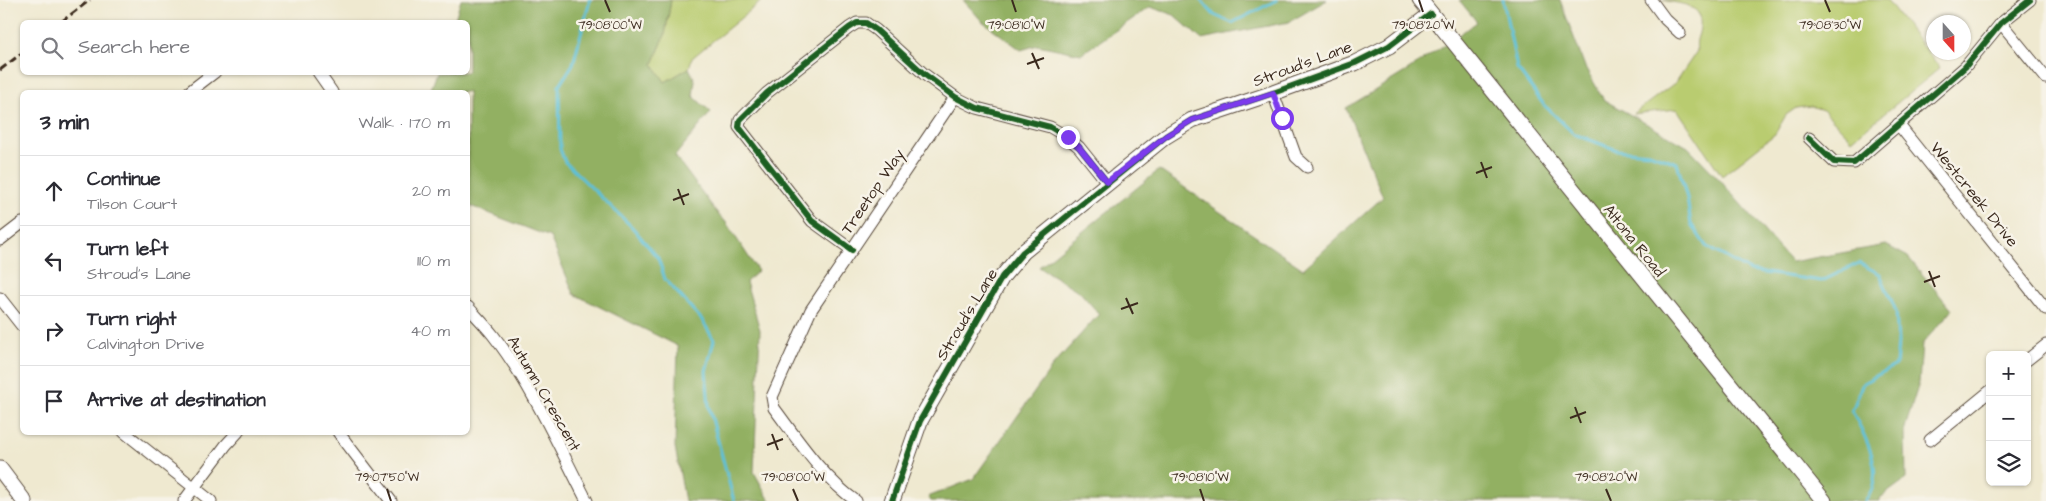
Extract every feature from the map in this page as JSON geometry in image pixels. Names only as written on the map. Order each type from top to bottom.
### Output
[{"type":"street","name":"Altona Road","points":[[1420,0],[1824,501]]},
{"type":"street","points":[[1651,0],[1665,19],[1680,33]]},
{"type":"street","points":[[1809,138],[1834,162],[1854,163],[1965,67],[2001,23],[2030,0]]},
{"type":"street","name":"Stroud's Lane","points":[[892,501],[920,421],[1002,277],[1023,252],[1107,182],[1166,136],[1192,120],[1354,63],[1389,46],[1431,14]]},
{"type":"street","points":[[852,250],[812,221],[739,127],[740,120],[767,93],[836,37],[858,23],[866,23],[876,30],[924,74],[955,97],[977,108],[1050,127],[1079,147],[1107,182]]},
{"type":"street","points":[[2001,23],[2046,78]]},
{"type":"street","points":[[192,90],[211,75]]},
{"type":"street","points":[[320,75],[331,90]]},
{"type":"street","points":[[1273,93],[1296,157],[1307,167]]},
{"type":"street","name":"Treetop Way","points":[[856,501],[839,487],[817,463],[774,408],[772,397],[810,310],[955,97]]},
{"type":"street","name":"Westcreek Drive","points":[[1898,124],[2046,309]]},
{"type":"street","points":[[0,240],[20,225]]},
{"type":"street","points":[[0,298],[20,323]]},
{"type":"street","name":"Autumn Crescent","points":[[470,309],[492,334],[512,362],[538,407],[587,501]]},
{"type":"street","points":[[2031,357],[2046,345]]},
{"type":"street","points":[[1930,440],[1986,394]]},
{"type":"street","points":[[128,435],[211,501]]},
{"type":"street","points":[[184,501],[235,435]]},
{"type":"street","points":[[340,435],[391,501]]},
{"type":"street","points":[[0,470],[24,501]]},
{"type":"green space","points":[[461,0],[671,0],[665,35],[653,64],[665,82],[689,68],[695,80],[693,96],[711,112],[675,156],[725,221],[758,271],[746,282],[760,330],[754,472],[770,501],[685,501],[675,447],[678,346],[574,294],[550,237],[470,206],[470,90],[431,90],[436,75],[470,75],[470,20],[455,20]]},
{"type":"green space","points":[[671,0],[763,0],[692,58],[689,68],[665,82],[653,64],[665,35]]},
{"type":"green space","points":[[963,0],[1327,0],[1289,22],[1201,39],[1174,15],[1150,7],[1081,54],[1038,45],[1021,50],[982,21]]},
{"type":"green space","points":[[1459,0],[1560,0],[1585,67],[1604,100],[1688,147],[1718,178],[1791,262],[1886,245],[1908,257],[1952,310],[1922,344],[1919,383],[1905,428],[1906,479],[1880,498],[1880,501],[931,501],[928,497],[973,479],[1055,363],[1099,314],[1080,292],[1039,267],[1159,170],[1303,269],[1383,197],[1346,108],[1410,69],[1477,22]]},
{"type":"green space","points":[[1663,0],[1887,0],[1926,50],[1926,60],[1934,60],[1940,68],[1852,140],[1823,110],[1811,106],[1796,108],[1786,115],[1775,134],[1722,176],[1677,109],[1633,114],[1676,82],[1697,51],[1700,19],[1694,9],[1683,4]]},
{"type":"waterway","points":[[590,0],[573,64],[559,86],[560,149],[565,162],[632,227],[658,258],[665,279],[702,320],[714,340],[706,371],[709,407],[734,501]]},
{"type":"waterway","points":[[1201,0],[1214,15],[1232,23],[1277,0]]},
{"type":"waterway","points":[[1503,0],[1517,68],[1544,105],[1574,134],[1617,150],[1649,153],[1677,163],[1687,198],[1691,224],[1706,246],[1750,271],[1822,281],[1859,263],[1880,274],[1896,311],[1898,343],[1896,365],[1863,383],[1852,411],[1868,444],[1874,468],[1874,479],[1865,501]]},
{"type":"railway","points":[[64,20],[90,0]]},
{"type":"railway","points":[[0,70],[20,55]]},
{"type":"cycle path","points":[[1809,138],[1834,162],[1854,163],[1965,67],[2001,23],[2030,0]]},
{"type":"cycle path","points":[[892,501],[920,421],[1002,277],[1023,252],[1166,136],[1192,120],[1355,63],[1389,46],[1431,14]]},
{"type":"cycle path","points":[[852,250],[812,221],[739,127],[740,120],[767,93],[857,23],[866,23],[876,30],[924,74],[955,97],[977,108],[1050,127],[1067,137],[1079,147],[1107,182]]},
{"type":"route","points":[[1068,137],[1079,147],[1107,182],[1166,136],[1192,120],[1273,93],[1282,118]]}]
